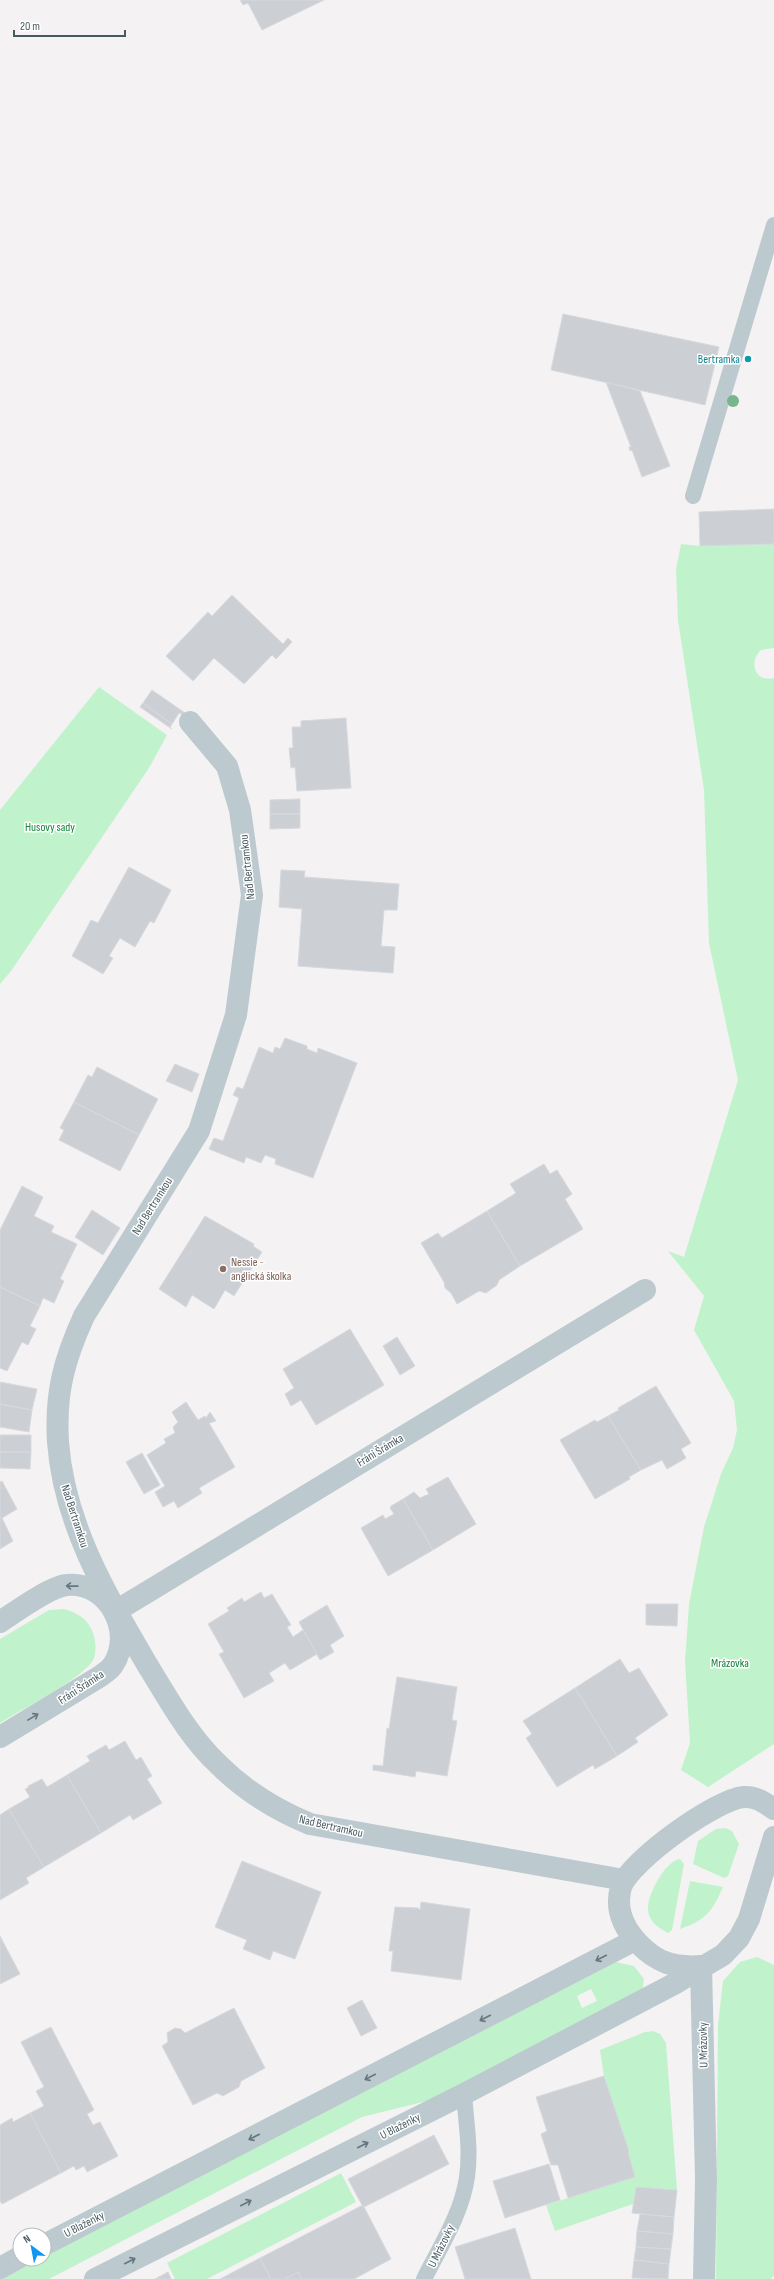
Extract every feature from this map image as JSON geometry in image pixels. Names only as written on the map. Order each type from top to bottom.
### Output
[{"type":"street","name":"Nad Bertramkou","points":[[190,722],[227,766],[240,810],[252,895],[236,1015],[199,1131],[99,1290],[71,1344],[61,1378],[58,1413],[58,1443],[70,1507],[80,1540],[116,1611],[170,1701],[195,1738],[218,1764],[244,1787],[288,1814],[310,1824],[624,1880]]},
{"type":"street","name":"Fráni Šrámka","points":[[0,1737],[99,1677],[112,1666],[121,1643],[116,1611],[645,1290]]},
{"type":"street","points":[[0,1622],[52,1590],[66,1585],[81,1586],[91,1589],[100,1595],[116,1611]]},
{"type":"street","points":[[774,1809],[759,1799],[750,1797],[723,1803],[670,1838],[632,1870],[624,1880],[619,1897],[619,1911],[623,1922],[635,1940],[653,1955],[674,1966],[701,1966],[723,1954],[739,1938],[749,1919],[774,1837]]},
{"type":"street","name":"U Blaženky","points":[[52,2241],[635,1940]]},
{"type":"street","name":"U Blaženky","points":[[95,2279],[464,2094],[674,1984],[701,1966]]},
{"type":"street","name":"U Mrázovky","points":[[701,1966],[706,2179],[704,2279]]},
{"type":"street","points":[[0,2268],[12,2261]]},
{"type":"lane","points":[[693,496],[774,225]]},
{"type":"lane","name":"U Mrázovky","points":[[424,2279],[452,2224],[464,2192],[468,2161],[468,2132],[464,2094]]},
{"type":"green space","name":"Mrázovka","points":[[681,544],[700,546],[774,544],[774,648],[761,650],[757,655],[754,665],[758,675],[767,679],[774,678],[774,1744],[708,1787],[681,1770],[690,1743],[685,1662],[689,1604],[704,1527],[721,1474],[733,1448],[737,1430],[734,1401],[694,1330],[704,1296],[668,1251],[684,1257],[738,1080],[709,943],[704,790],[678,620],[676,570]]},
{"type":"green space","name":"Husovy sady","points":[[99,687],[167,735],[149,768],[11,971],[0,984],[0,810]]},
{"type":"green space","points":[[64,1609],[74,1612],[82,1617],[91,1628],[96,1648],[94,1659],[84,1670],[62,1687],[0,1723],[0,1639],[49,1610]]},
{"type":"green space","points":[[725,1828],[732,1831],[739,1844],[728,1876],[724,1878],[693,1864],[698,1841],[716,1829]]},
{"type":"green space","points":[[680,1859],[684,1864],[672,1930],[668,1933],[652,1921],[648,1910],[648,1904],[650,1896],[663,1872],[674,1861]]},
{"type":"green space","points":[[690,1881],[723,1887],[715,1903],[707,1914],[689,1926],[680,1929]]},
{"type":"green space","points":[[757,1957],[774,1965],[774,2276],[770,2279],[716,2279],[718,2025],[723,1981],[740,1962]]},
{"type":"green space","points":[[616,1962],[634,1966],[644,1979],[642,1993],[435,2099],[362,2117],[49,2279],[2,2279],[25,2267],[52,2267],[52,2253]],"holes":[[[591,1989],[597,2001],[582,2008],[577,1996]]]},
{"type":"green space","points":[[653,2031],[660,2034],[666,2043],[677,2190],[636,2187],[633,2204],[555,2231],[546,2205],[635,2177],[629,2151],[604,2076],[600,2050],[645,2032]]},
{"type":"green space","points":[[341,2173],[356,2202],[207,2279],[175,2279],[167,2263]]},
{"type":"building","points":[[240,0],[324,0],[262,30],[248,3],[243,5]]},
{"type":"building","points":[[563,314],[719,347],[705,405],[551,370]]},
{"type":"building","points":[[606,382],[640,391],[670,466],[642,477],[632,450],[630,451],[629,447],[631,447]]},
{"type":"building","points":[[774,509],[774,544],[700,546],[699,512]]},
{"type":"building","points":[[232,595],[283,644],[288,638],[292,642],[276,659],[272,655],[244,684],[214,658],[193,681],[166,656],[208,612],[212,616]]},
{"type":"building","points":[[152,690],[185,713],[183,715],[179,713],[172,724],[143,703]]},
{"type":"building","points":[[143,703],[172,724],[170,727],[172,729],[140,707]]},
{"type":"building","points":[[346,718],[351,788],[297,791],[295,767],[291,768],[289,748],[293,748],[292,727],[301,727],[301,721]]},
{"type":"building","points":[[300,799],[300,814],[270,814],[270,800]]},
{"type":"building","points":[[270,814],[300,814],[300,828],[270,829]]},
{"type":"building","points":[[129,867],[171,890],[154,923],[150,921],[135,947],[120,938],[109,956],[113,958],[103,974],[72,956],[91,920],[98,923]]},
{"type":"building","points":[[281,870],[305,871],[304,877],[399,884],[397,910],[384,910],[381,946],[395,947],[393,973],[298,966],[302,909],[279,907]]},
{"type":"building","points":[[285,1038],[307,1046],[307,1049],[317,1053],[318,1048],[357,1063],[313,1178],[275,1164],[276,1159],[265,1155],[261,1163],[246,1157],[244,1163],[209,1149],[214,1138],[223,1141],[239,1098],[233,1095],[237,1087],[243,1089],[259,1047],[273,1053],[275,1047],[280,1049]]},
{"type":"building","points":[[175,1064],[199,1074],[192,1092],[166,1081]]},
{"type":"building","points":[[97,1067],[158,1099],[139,1135],[74,1102],[88,1075],[92,1077]]},
{"type":"building","points":[[74,1102],[139,1135],[120,1171],[59,1140],[64,1130],[60,1128]]},
{"type":"building","points":[[544,1164],[550,1174],[557,1170],[572,1194],[565,1199],[583,1229],[520,1266],[487,1211],[516,1193],[510,1184]]},
{"type":"building","points":[[22,1186],[43,1197],[34,1216],[54,1226],[51,1232],[77,1244],[60,1279],[64,1281],[54,1303],[43,1298],[40,1306],[0,1287],[0,1230]]},
{"type":"building","points":[[92,1210],[120,1228],[103,1255],[75,1237]]},
{"type":"building","points":[[487,1211],[520,1266],[499,1280],[497,1285],[486,1293],[479,1291],[457,1304],[451,1293],[445,1288],[444,1282],[421,1243],[438,1233],[442,1238]]},
{"type":"building","points":[[205,1216],[254,1244],[253,1246],[262,1252],[234,1296],[225,1290],[214,1309],[192,1295],[186,1307],[159,1289]]},
{"type":"building","points":[[0,1287],[40,1306],[30,1326],[36,1329],[28,1345],[22,1342],[7,1371],[0,1368]]},
{"type":"building","points":[[350,1329],[384,1385],[316,1425],[301,1400],[291,1406],[285,1394],[294,1388],[283,1369]]},
{"type":"building","points":[[397,1337],[415,1366],[400,1375],[383,1346]]},
{"type":"building","points":[[0,1382],[37,1389],[32,1410],[0,1404]]},
{"type":"building","points":[[656,1386],[691,1443],[681,1449],[686,1458],[667,1469],[662,1460],[641,1470],[608,1416],[619,1410],[618,1408]]},
{"type":"building","points":[[186,1402],[198,1420],[205,1416],[206,1418],[210,1412],[216,1421],[209,1423],[235,1467],[199,1488],[202,1493],[178,1508],[174,1501],[163,1507],[155,1492],[165,1486],[147,1455],[166,1443],[164,1439],[175,1433],[173,1427],[178,1422],[172,1412]]},
{"type":"building","points":[[0,1404],[32,1410],[29,1432],[0,1427]]},
{"type":"building","points":[[608,1416],[641,1470],[629,1477],[630,1479],[595,1499],[560,1440],[595,1420],[597,1422]]},
{"type":"building","points":[[0,1435],[31,1435],[31,1452],[0,1452]]},
{"type":"building","points":[[0,1452],[31,1452],[30,1469],[0,1468]]},
{"type":"building","points":[[142,1453],[160,1485],[144,1494],[126,1462]]},
{"type":"building","points":[[448,1477],[476,1524],[433,1550],[403,1499],[414,1492],[420,1498],[429,1494],[426,1489]]},
{"type":"building","points":[[2,1481],[17,1509],[2,1518],[13,1541],[0,1549],[0,1482]]},
{"type":"building","points":[[403,1499],[433,1550],[388,1576],[361,1528],[383,1515],[385,1519],[394,1514],[390,1508],[391,1506]]},
{"type":"building","points":[[261,1592],[264,1598],[272,1594],[291,1625],[287,1627],[293,1637],[303,1630],[317,1654],[290,1670],[285,1663],[269,1673],[274,1681],[244,1698],[219,1654],[224,1652],[208,1624],[229,1611],[227,1608],[242,1598],[244,1602]]},
{"type":"building","points":[[646,1604],[678,1604],[677,1626],[646,1625]]},
{"type":"building","points":[[327,1605],[344,1636],[330,1645],[334,1652],[320,1660],[299,1622]]},
{"type":"building","points":[[620,1659],[629,1673],[639,1668],[668,1715],[635,1738],[638,1742],[617,1756],[575,1688]]},
{"type":"building","points":[[397,1677],[457,1687],[452,1720],[457,1721],[447,1776],[416,1771],[415,1777],[373,1770],[373,1765],[383,1766],[387,1728],[389,1729]]},
{"type":"building","points":[[575,1688],[617,1756],[595,1769],[593,1765],[557,1787],[526,1738],[532,1734],[523,1721]]},
{"type":"building","points":[[125,1741],[136,1760],[141,1757],[152,1776],[147,1779],[162,1803],[133,1820],[130,1815],[101,1833],[67,1775],[90,1761],[87,1756],[106,1745],[109,1750]]},
{"type":"building","points":[[67,1775],[101,1833],[44,1867],[9,1809],[30,1797],[25,1789],[28,1788],[28,1786],[42,1779],[47,1787]]},
{"type":"building","points":[[9,1809],[44,1867],[26,1878],[29,1883],[0,1900],[0,1815]]},
{"type":"building","points":[[242,1861],[321,1892],[295,1959],[273,1951],[270,1960],[243,1949],[247,1940],[215,1927]]},
{"type":"building","points":[[421,1902],[470,1909],[461,1980],[391,1971],[393,1951],[389,1951],[395,1907],[418,1908],[420,1910]]},
{"type":"building","points":[[0,1936],[20,1974],[0,1984]]},
{"type":"building","points":[[362,2000],[377,2028],[361,2036],[347,2008]]},
{"type":"building","points":[[234,2008],[265,2068],[241,2081],[239,2087],[223,2096],[217,2093],[193,2105],[162,2046],[168,2042],[167,2033],[175,2028],[181,2029],[185,2033]]},
{"type":"building","points":[[51,2027],[94,2110],[87,2114],[93,2125],[100,2122],[118,2156],[87,2172],[84,2166],[76,2170],[74,2166],[61,2173],[30,2113],[44,2106],[36,2091],[44,2087],[21,2042]]},
{"type":"building","points":[[604,2076],[629,2151],[635,2177],[568,2198],[558,2165],[551,2165],[541,2134],[547,2131],[536,2097]]},
{"type":"building","points":[[30,2113],[61,2173],[2,2204],[0,2201],[0,2125],[12,2118],[13,2122]]},
{"type":"building","points":[[434,2135],[449,2164],[364,2207],[362,2205],[348,2179]]},
{"type":"building","points":[[549,2164],[560,2200],[505,2218],[493,2181]]},
{"type":"building","points":[[636,2187],[677,2190],[674,2217],[632,2213]]},
{"type":"building","points":[[363,2205],[391,2259],[354,2279],[302,2279],[298,2272],[285,2279],[271,2279],[260,2258]]},
{"type":"building","points":[[640,2214],[674,2217],[673,2234],[637,2231]]},
{"type":"building","points":[[515,2228],[531,2279],[465,2279],[455,2247]]},
{"type":"building","points":[[637,2231],[673,2234],[671,2249],[636,2247]]},
{"type":"building","points":[[636,2247],[671,2249],[669,2264],[634,2260]]},
{"type":"building","points":[[260,2258],[271,2279],[220,2279]]},
{"type":"building","points":[[634,2260],[669,2264],[668,2279],[632,2278]]},
{"type":"building","points":[[168,2272],[171,2279],[155,2279]]},
{"type":"building","points":[[298,2272],[302,2279],[285,2279]]},
{"type":"place","name":"Bertramka","points":[[748,359]]},
{"type":"place","name":"Nessie - anglická školka","points":[[223,1269]]}]
